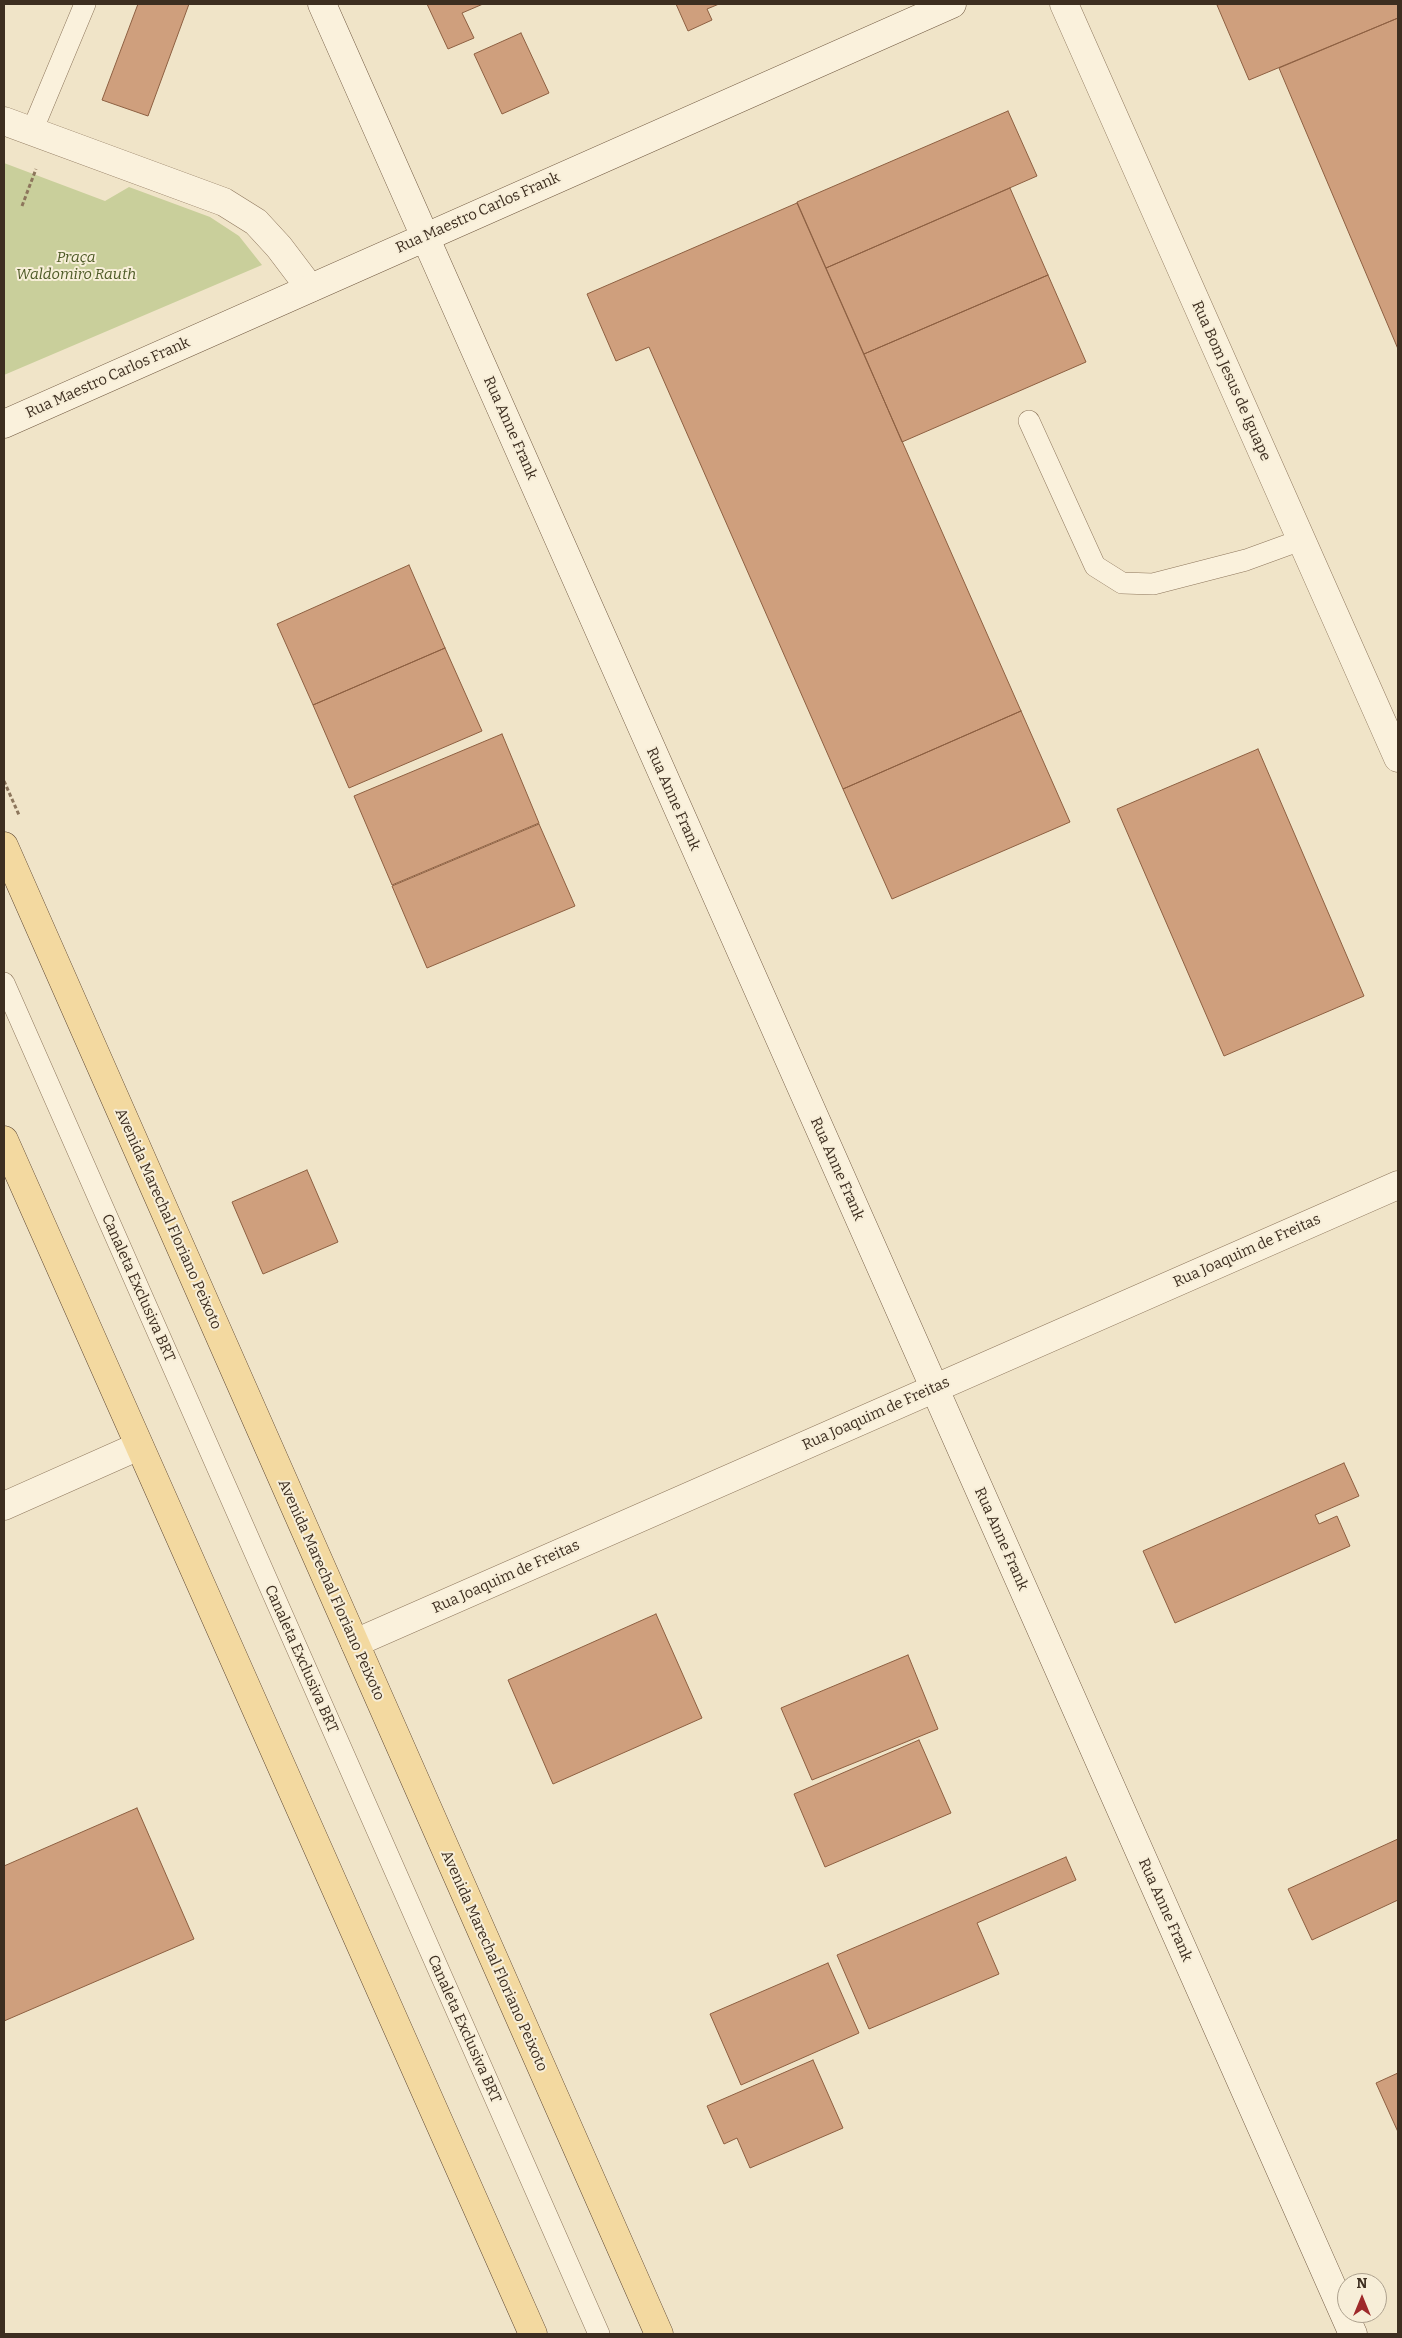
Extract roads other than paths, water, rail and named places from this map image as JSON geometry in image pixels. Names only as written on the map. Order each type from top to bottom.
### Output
[{"type":"main road","name":"Avenida Marechal Floriano Peixoto","points":[[4,846],[659,2334]]},
{"type":"main road","points":[[4,1140],[533,2334]]},
{"type":"street","name":"Rua Anne Frank","points":[[322,4],[1353,2334]]},
{"type":"street","name":"Rua Maestro Carlos Frank","points":[[4,424],[952,4]]},
{"type":"street","name":"Rua Bom Jesus de Iguape","points":[[1064,4],[1398,758]]},
{"type":"street","points":[[4,121],[224,202],[256,222],[279,247],[310,288]]},
{"type":"street","name":"Rua Joaquim de Freitas","points":[[354,1643],[1398,1185]]},
{"type":"street","points":[[4,1506],[139,1446]]},
{"type":"lane","points":[[40,134],[85,4]]},
{"type":"lane","points":[[1029,421],[1095,566],[1122,583],[1153,584],[1246,560],[1302,540]]},
{"type":"lane","name":"Canaleta Exclusiva BRT","points":[[4,983],[598,2334]]},
{"type":"park label","name":"Praça Waldomiro Rauth","points":[[76,266]]}]
